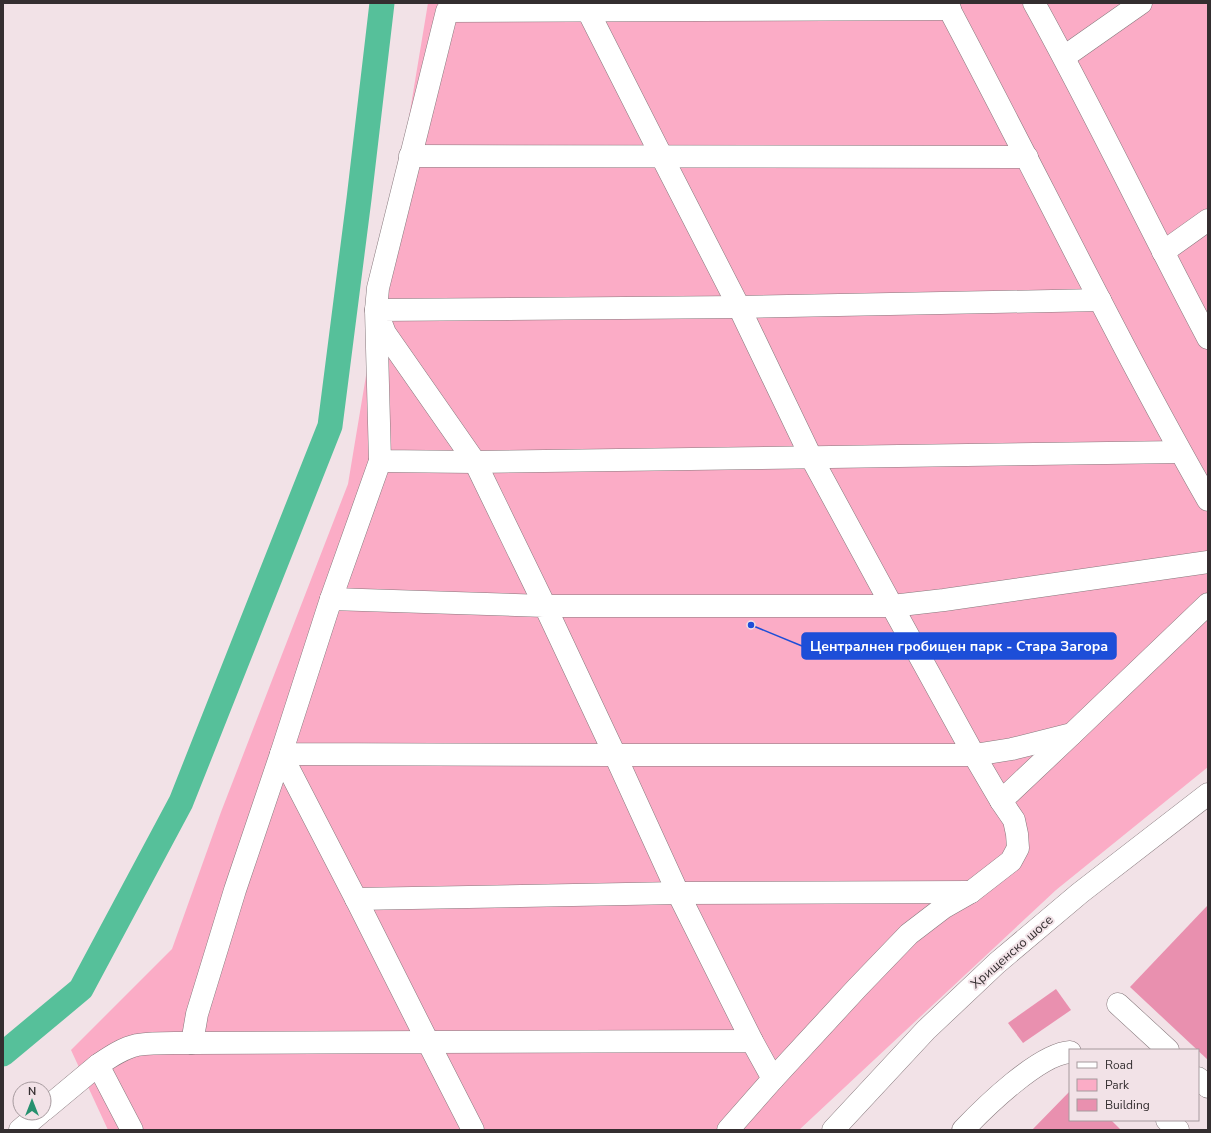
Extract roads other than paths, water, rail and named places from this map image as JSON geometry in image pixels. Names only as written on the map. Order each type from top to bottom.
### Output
[{"type":"street","points":[[1034,3],[1064,57],[1208,338]]},
{"type":"street","points":[[1064,57],[1141,3]]},
{"type":"street","points":[[192,1043],[196,1014],[235,890],[331,599],[380,461],[376,310],[378,288],[447,10],[586,7],[948,6],[1180,452],[1208,500]]},
{"type":"street","points":[[586,7],[739,307],[811,457],[974,755],[1014,820],[1017,834],[1018,848],[1011,861],[971,892],[943,908],[909,934],[856,988],[728,1130]]},
{"type":"street","points":[[410,156],[1027,157]]},
{"type":"street","points":[[1163,252],[1208,220]]},
{"type":"street","points":[[376,310],[739,307],[1100,300]]},
{"type":"street","points":[[376,310],[384,333],[475,462],[616,755],[678,893],[773,1079]]},
{"type":"street","points":[[380,461],[475,462],[1180,452]]},
{"type":"street","points":[[331,599],[545,606],[892,606],[944,600],[1208,562]]},
{"type":"street","points":[[1001,801],[1208,604]]},
{"type":"street","points":[[280,754],[974,755],[1012,749],[1072,734]]},
{"type":"street","points":[[280,754],[356,899],[473,1130]]},
{"type":"street","name":"Хрищенско шосе","points":[[833,1130],[926,1030],[997,963],[1080,893],[1208,794]]},
{"type":"street","points":[[356,899],[678,893],[971,892]]},
{"type":"street","points":[[1118,1004],[1167,1049]]},
{"type":"street","points":[[52,1103],[98,1065],[119,1052],[136,1045],[192,1043],[752,1040]]},
{"type":"street","points":[[963,1130],[1022,1076],[1045,1060],[1062,1052],[1069,1052]]},
{"type":"street","points":[[98,1065],[132,1130]]},
{"type":"street","points":[[1199,1079],[1208,1087]]},
{"type":"street","points":[[20,1130],[31,1121]]},
{"type":"street","points":[[1168,1121],[1178,1130]]},
{"type":"waterway","points":[[3,1054],[81,989],[181,802],[330,426],[382,3]]},
{"type":"place","name":"Централнен гробищен парк - Стара Загора","points":[[751,625]]}]
